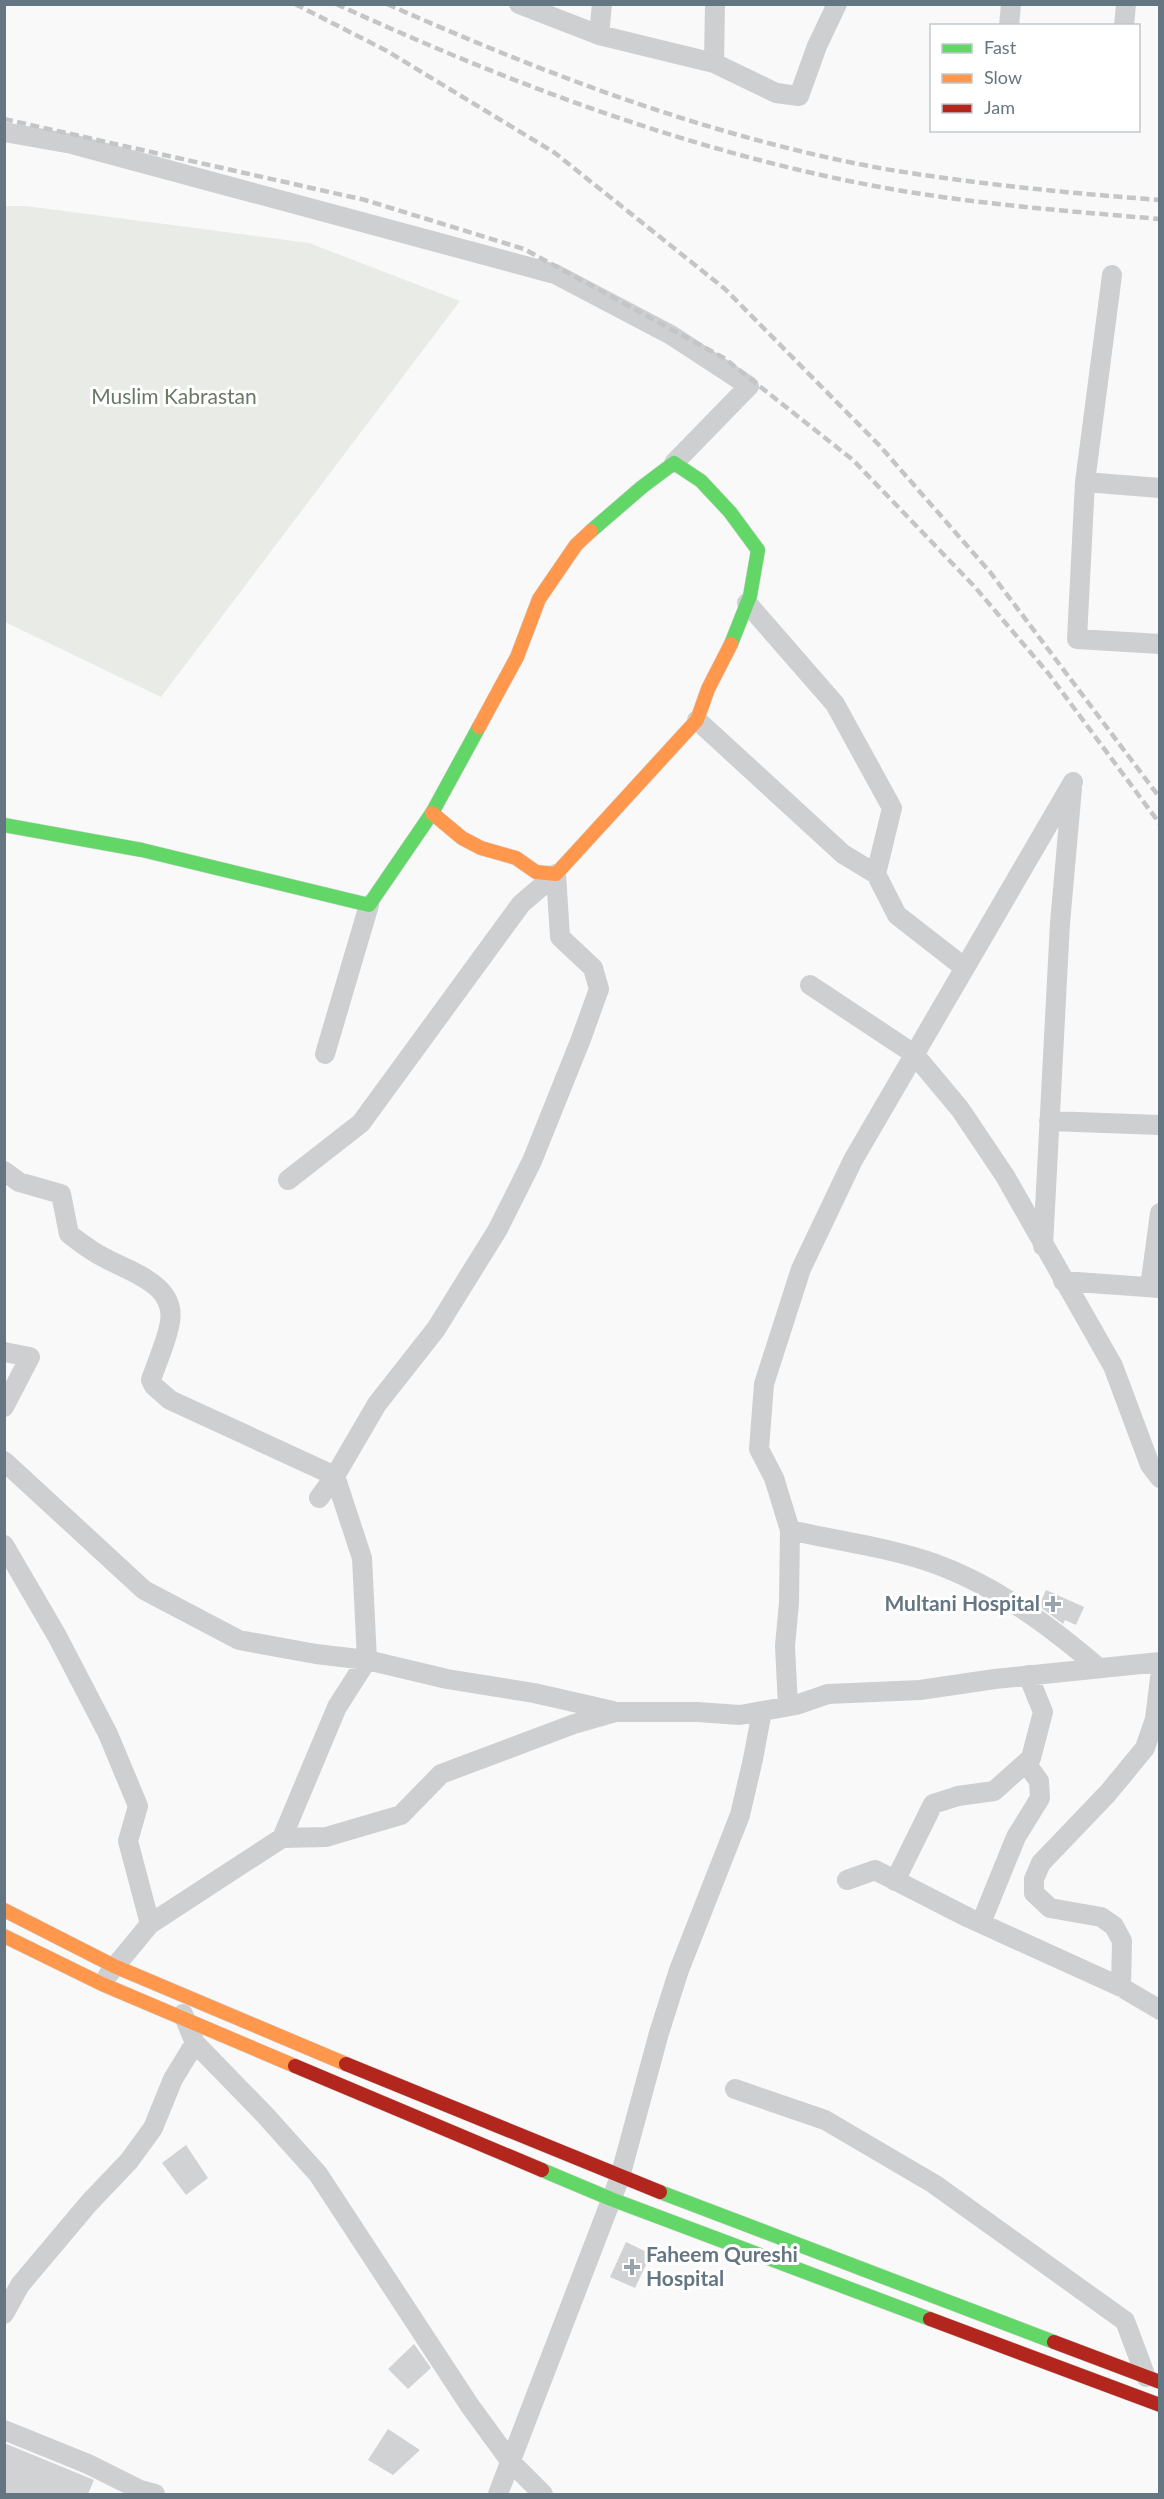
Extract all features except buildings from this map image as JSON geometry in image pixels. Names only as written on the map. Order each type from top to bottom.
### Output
[{"type":"main road","points":[[4,825],[84,837],[234,870],[369,905],[432,813],[517,657],[539,599],[576,545],[642,487],[674,463],[701,481],[730,512],[758,550],[755,577],[747,603],[734,638],[702,698],[697,720],[556,874],[536,872],[516,858],[481,848],[462,838],[432,813]]},
{"type":"main road","points":[[4,1910],[114,1966],[175,1993],[620,2177],[1153,2379]]},
{"type":"main road","points":[[4,1936],[102,1984],[611,2199],[1160,2404]]},
{"type":"street","points":[[519,4],[599,34],[714,63],[776,93],[799,96],[817,46],[837,4]]},
{"type":"street","points":[[599,34],[602,4]]},
{"type":"street","points":[[714,63],[715,4]]},
{"type":"street","points":[[1008,24],[1011,4]]},
{"type":"street","points":[[1124,24],[1126,4]]},
{"type":"street","points":[[4,132],[72,144],[555,274],[671,334],[749,386],[674,463]]},
{"type":"street","points":[[1112,275],[1085,482],[1077,639],[1160,644]]},
{"type":"street","points":[[1085,482],[1160,488]]},
{"type":"street","points":[[747,603],[835,704],[892,808],[876,874]]},
{"type":"street","points":[[697,720],[843,854],[876,874],[897,915],[965,968]]},
{"type":"street","points":[[788,1706],[785,1646],[789,1603],[790,1530],[774,1478],[759,1449],[764,1384],[801,1269],[853,1160],[1073,782],[1060,923],[1043,1246]]},
{"type":"street","points":[[288,1179],[361,1123],[521,904],[556,874]]},
{"type":"street","points":[[319,1498],[335,1476],[377,1404],[436,1329],[498,1229],[532,1161],[581,1039],[599,989],[593,968],[560,937],[556,874]]},
{"type":"street","points":[[325,1054],[369,905]]},
{"type":"street","points":[[810,985],[914,1054],[960,1109],[1005,1176],[1113,1366],[1150,1466],[1160,1478]]},
{"type":"street","points":[[1049,1121],[1160,1125]]},
{"type":"street","points":[[4,1171],[19,1182],[61,1194],[69,1234],[102,1257],[144,1277],[165,1294],[170,1306],[170,1326],[151,1380],[154,1386],[170,1400],[335,1476],[362,1558],[367,1660],[337,1707],[282,1838]]},
{"type":"street","points":[[1063,1281],[1155,1288],[1160,1213]]},
{"type":"street","points":[[4,1352],[30,1357],[4,1407]]},
{"type":"street","points":[[4,1461],[144,1590],[239,1640],[316,1654],[367,1660],[447,1679],[534,1693],[616,1712],[697,1712],[740,1715],[788,1706],[828,1694],[920,1690],[1028,1675],[1160,1662]]},
{"type":"street","points":[[790,1530],[932,1563],[972,1579],[1053,1628],[1099,1668]]},
{"type":"street","points":[[4,1545],[57,1636],[103,1725],[138,1806],[128,1841],[150,1924]]},
{"type":"street","points":[[896,1881],[933,1804],[958,1796],[994,1791],[1031,1758],[1043,1712],[1028,1675]]},
{"type":"street","points":[[1121,1987],[1122,1941],[1114,1926],[1101,1917],[1050,1908],[1034,1893],[1034,1879],[1041,1863],[1108,1794],[1145,1748],[1155,1719],[1160,1678]]},
{"type":"street","points":[[498,2494],[620,2177],[659,2032],[680,1970],[740,1815],[762,1711]]},
{"type":"street","points":[[102,1984],[114,1966],[150,1924],[282,1838],[326,1837],[401,1815],[441,1774],[574,1724],[616,1712]]},
{"type":"street","points":[[981,1923],[1016,1837],[1040,1798],[1039,1781],[1026,1763]]},
{"type":"street","points":[[847,1880],[875,1870],[981,1923],[1121,1987],[1160,2010]]},
{"type":"street","points":[[175,1993],[195,2043],[318,2174],[417,2328],[512,2462],[543,2494]]},
{"type":"street","points":[[4,2314],[20,2285],[89,2203],[129,2161],[153,2128],[173,2079],[195,2043]]},
{"type":"street","points":[[735,2089],[825,2120],[934,2184],[1125,2321],[1153,2379]]},
{"type":"street","points":[[4,2430],[88,2464],[140,2490],[155,2494]]},
{"type":"green space","name":"Muslim Kabrastan","points":[[5,206],[26,206],[309,243],[460,301],[161,697],[5,622]]},
{"type":"railway","points":[[295,4],[387,51],[555,153],[725,289],[879,445],[990,572],[1160,798]]},
{"type":"railway","points":[[336,4],[535,88],[671,135],[740,155],[915,193],[1020,206],[1160,219]]},
{"type":"railway","points":[[387,4],[570,79],[694,122],[757,140],[885,169],[1022,188],[1160,200]]},
{"type":"railway","points":[[4,119],[365,200],[524,249],[724,358],[853,460],[974,586],[1048,673],[1160,824]]},
{"type":"traffic: fast","points":[[591,531],[674,463],[701,481],[730,512],[758,550],[750,596],[731,644]]},
{"type":"traffic: fast","points":[[4,825],[142,850],[369,905],[432,813],[479,727]]},
{"type":"traffic: fast","points":[[542,2170],[611,2199],[930,2319]]},
{"type":"traffic: fast","points":[[660,2192],[1054,2342]]},
{"type":"traffic: slow","points":[[479,727],[517,657],[539,599],[576,545],[591,531]]},
{"type":"traffic: slow","points":[[432,813],[462,838],[481,848],[516,858],[536,872],[556,874],[697,720],[708,689],[731,644]]},
{"type":"traffic: slow","points":[[4,1910],[114,1966],[346,2064]]},
{"type":"traffic: slow","points":[[4,1936],[102,1984],[295,2066]]},
{"type":"traffic: jam","points":[[346,2064],[660,2192]]},
{"type":"traffic: jam","points":[[295,2066],[542,2170]]},
{"type":"traffic: jam","points":[[930,2319],[1160,2405]]},
{"type":"traffic: jam","points":[[1054,2342],[1160,2382]]},
{"type":"place","name":"Multani Hospital","points":[[1053,1604]]},
{"type":"place","name":"Faheem Qureshi Hospital","points":[[632,2267]]}]
